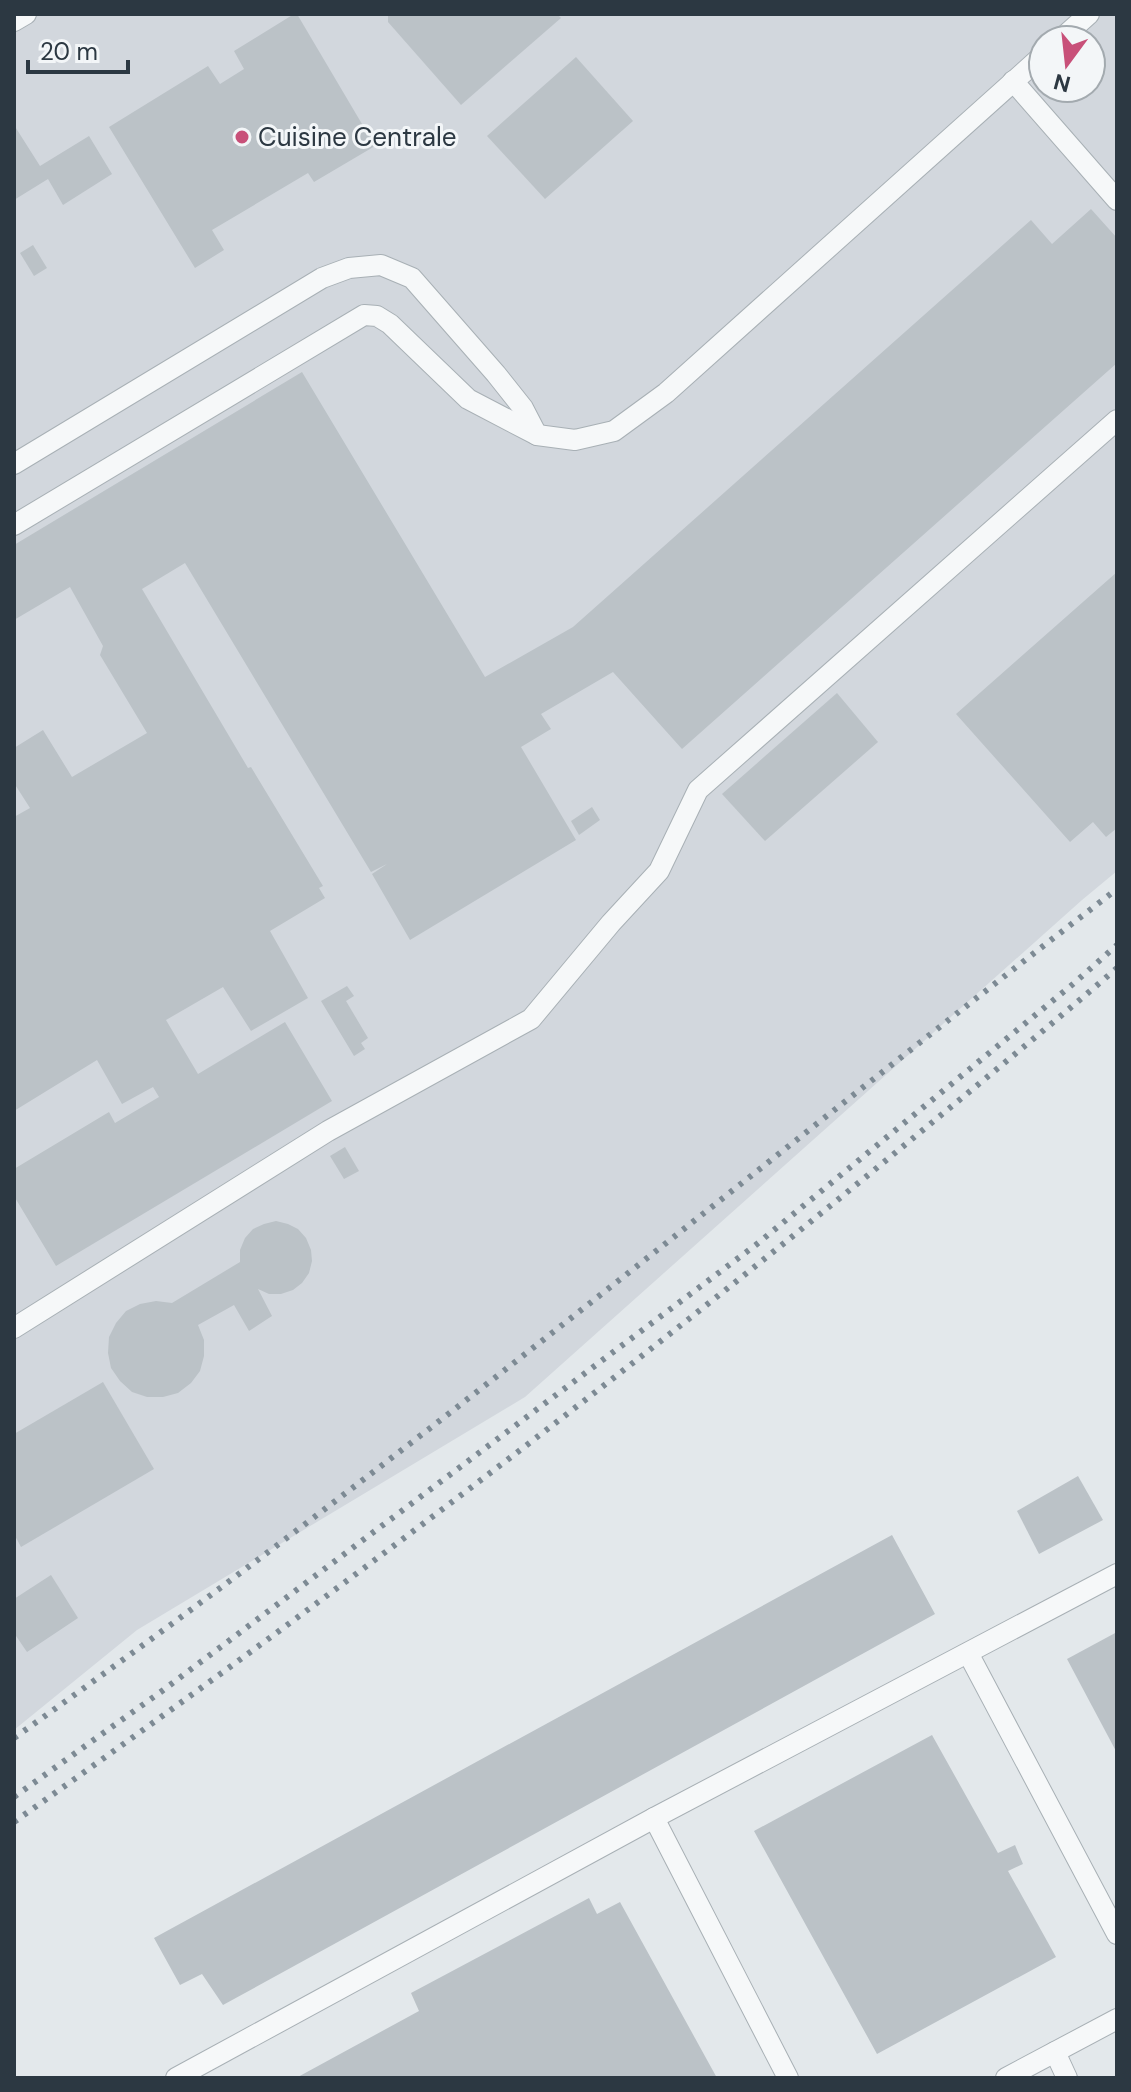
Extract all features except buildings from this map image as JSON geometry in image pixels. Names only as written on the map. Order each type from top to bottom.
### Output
[{"type":"lane","points":[[14,21],[26,14]]},
{"type":"lane","points":[[14,525],[364,315],[377,316],[390,324],[468,399],[537,435],[575,440],[614,431],[656,400],[1027,69]]},
{"type":"lane","points":[[1013,81],[1117,200]]},
{"type":"lane","points":[[14,464],[322,278],[349,268],[381,265],[412,278],[442,310],[523,408],[537,435]]},
{"type":"lane","points":[[14,1328],[328,1131],[531,1019],[659,871],[698,790],[1117,420]]},
{"type":"lane","points":[[176,2078],[654,1818],[1117,1574]]},
{"type":"lane","points":[[968,1653],[1117,1934]]},
{"type":"lane","points":[[654,1818],[788,2078]]},
{"type":"lane","points":[[1006,2078],[1117,2019]]},
{"type":"lane","points":[[1055,2052],[1067,2078]]},
{"type":"shaded area","points":[[14,14],[1117,14],[1117,871],[525,1397],[137,1630],[14,1730]]},
{"type":"railway","points":[[14,1738],[155,1636],[433,1426],[1117,889]]},
{"type":"railway","points":[[14,1797],[162,1691],[757,1244],[1117,945]]},
{"type":"railway","points":[[14,1822],[357,1574],[581,1403],[803,1228],[1117,968]]},
{"type":"place","name":"Cuisine Centrale","points":[[242,137]]}]
